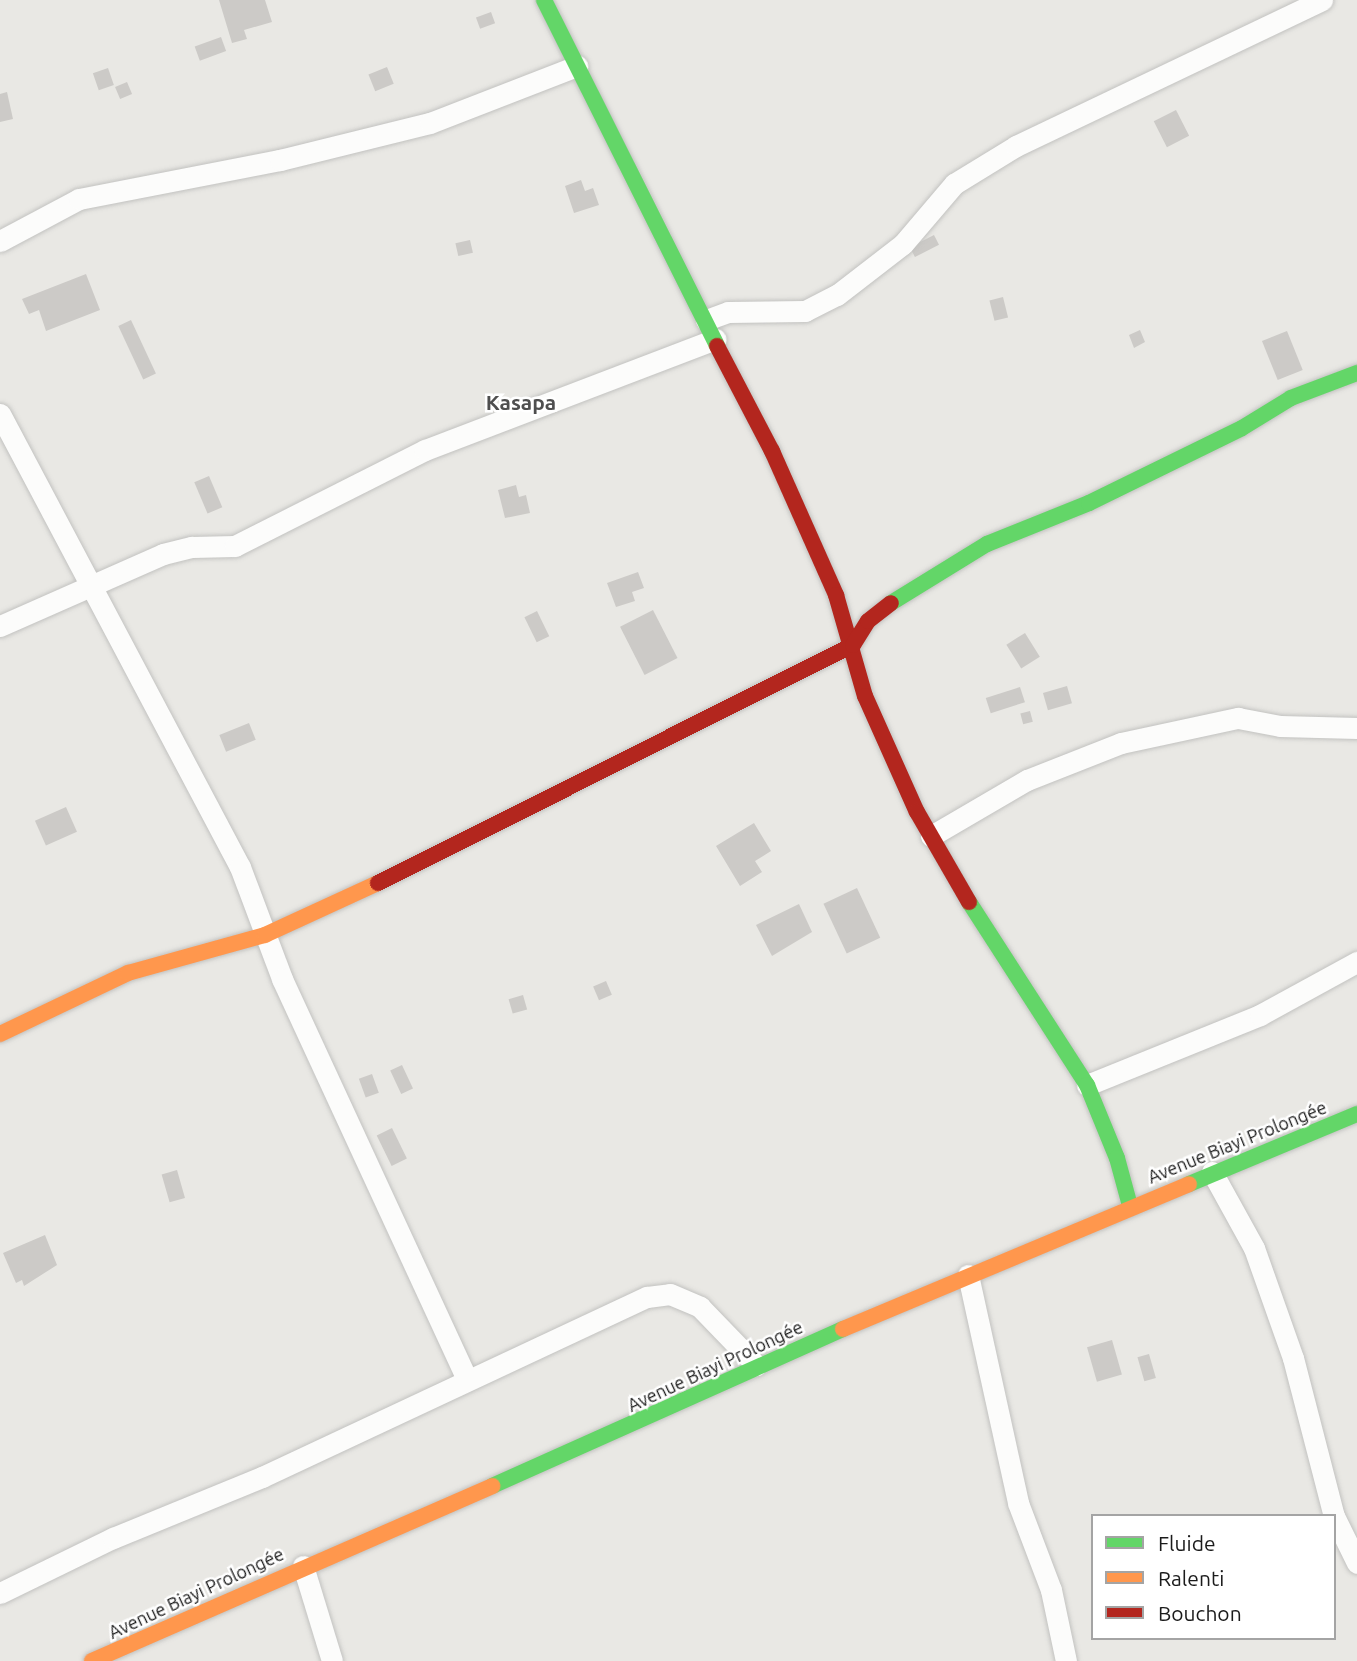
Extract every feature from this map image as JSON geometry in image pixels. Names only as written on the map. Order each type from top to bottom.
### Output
[{"type":"street","points":[[544,0],[646,209],[772,451],[836,595],[853,645],[865,696],[931,836],[1087,1085],[1117,1158],[1130,1206]]},
{"type":"street","points":[[706,320],[729,312],[805,311],[837,295],[903,244],[954,184],[1016,146],[1322,0]]},
{"type":"street","points":[[0,241],[79,199],[280,160],[430,123],[577,66]]},
{"type":"street","points":[[0,626],[163,554],[192,547],[235,546],[425,450],[715,339]]},
{"type":"street","points":[[0,1034],[128,972],[265,935],[459,846],[853,645],[868,621],[892,602],[987,544],[1089,503],[1242,428],[1291,398],[1357,373]]},
{"type":"street","points":[[0,414],[240,867],[265,935],[373,1184],[467,1379]]},
{"type":"street","points":[[931,836],[1027,780],[1121,743],[1238,718],[1280,726],[1357,728]]},
{"type":"street","points":[[1087,1085],[1260,1015],[1357,962]]},
{"type":"street","name":"Avenue Biayi Prolongée","points":[[92,1661],[303,1566],[619,1432],[756,1365],[1212,1171],[1357,1114]]},
{"type":"street","points":[[1212,1171],[1254,1248],[1293,1358],[1333,1514]]},
{"type":"street","points":[[968,1275],[1018,1503],[1051,1590],[1066,1661]]},
{"type":"street","points":[[0,1593],[113,1538],[262,1477],[647,1297],[670,1294],[700,1307],[756,1365]]},
{"type":"street","points":[[1336,1520],[1357,1563]]},
{"type":"street","points":[[303,1566],[332,1661]]},
{"type":"building","points":[[219,0],[265,0],[272,22],[244,30],[247,39],[232,43]]},
{"type":"building","points":[[491,12],[495,23],[480,29],[476,17]]},
{"type":"building","points":[[221,37],[226,51],[200,61],[195,47]]},
{"type":"building","points":[[387,67],[394,84],[375,91],[368,74]]},
{"type":"building","points":[[108,68],[114,85],[99,90],[93,73]]},
{"type":"building","points":[[127,82],[132,94],[120,99],[115,87]]},
{"type":"building","points":[[7,92],[13,119],[0,122],[0,94]]},
{"type":"building","points":[[1176,110],[1189,136],[1167,147],[1154,121]]},
{"type":"building","points":[[581,180],[585,191],[593,188],[599,205],[574,213],[565,186]]},
{"type":"building","points":[[934,235],[939,245],[915,257],[910,247]]},
{"type":"building","points":[[470,240],[473,253],[458,256],[455,243]]},
{"type":"building","points":[[86,274],[100,310],[46,331],[39,310],[29,314],[22,299]]},
{"type":"building","points":[[1003,297],[1008,317],[994,321],[989,300]]},
{"type":"building","points":[[131,320],[156,373],[143,379],[118,326]]},
{"type":"building","points":[[1140,330],[1145,342],[1134,348],[1129,335]]},
{"type":"building","points":[[1287,331],[1303,370],[1278,380],[1262,341]]},
{"type":"building","points":[[209,476],[222,507],[208,514],[194,482]]},
{"type":"building","points":[[516,485],[519,497],[526,495],[530,513],[505,518],[498,490]]},
{"type":"building","points":[[638,572],[644,588],[632,592],[635,601],[616,607],[607,583]]},
{"type":"building","points":[[653,610],[678,658],[645,675],[620,627]]},
{"type":"building","points":[[537,611],[549,636],[537,642],[524,617]]},
{"type":"building","points":[[1025,633],[1040,657],[1021,668],[1006,645]]},
{"type":"building","points":[[1067,686],[1072,703],[1048,710],[1043,693]]},
{"type":"building","points":[[1020,687],[1025,702],[991,713],[986,698]]},
{"type":"building","points":[[1030,711],[1033,722],[1023,724],[1020,714]]},
{"type":"building","points":[[249,723],[256,740],[226,752],[219,735]]},
{"type":"building","points":[[66,807],[77,832],[46,845],[35,821]]},
{"type":"building","points":[[754,823],[771,851],[755,861],[762,872],[740,886],[716,846]]},
{"type":"building","points":[[857,888],[880,938],[847,953],[823,904]]},
{"type":"building","points":[[799,904],[812,932],[772,956],[756,925]]},
{"type":"building","points":[[606,981],[612,995],[599,1000],[593,986]]},
{"type":"building","points":[[523,995],[527,1009],[513,1014],[509,999]]},
{"type":"building","points":[[402,1065],[413,1089],[401,1094],[390,1070]]},
{"type":"building","points":[[372,1074],[379,1093],[366,1098],[359,1079]]},
{"type":"building","points":[[392,1128],[407,1159],[392,1166],[377,1135]]},
{"type":"building","points":[[177,1170],[185,1198],[170,1202],[162,1174]]},
{"type":"building","points":[[45,1235],[57,1265],[24,1286],[22,1280],[16,1283],[3,1253]]},
{"type":"building","points":[[1112,1340],[1122,1375],[1097,1382],[1087,1347]]},
{"type":"building","points":[[1149,1354],[1156,1378],[1144,1381],[1137,1357]]},
{"type":"traffic: fast","points":[[544,0],[717,346]]},
{"type":"traffic: fast","points":[[891,603],[987,544],[1089,503],[1242,428],[1291,398],[1357,373]]},
{"type":"traffic: fast","points":[[969,902],[1087,1085],[1117,1158],[1130,1206]]},
{"type":"traffic: fast","points":[[1189,1184],[1357,1114]]},
{"type":"traffic: fast","points":[[492,1486],[843,1329]]},
{"type":"traffic: slow","points":[[0,1034],[128,973],[265,935],[378,883]]},
{"type":"traffic: slow","points":[[843,1329],[1189,1184]]},
{"type":"traffic: slow","points":[[92,1661],[492,1486]]},
{"type":"traffic: jam","points":[[717,346],[772,451],[836,595],[865,696],[917,812],[969,902]]},
{"type":"traffic: jam","points":[[378,883],[853,645],[868,621],[891,603]]},
{"type":"district","name":"Kasapa","points":[[521,402]]}]
